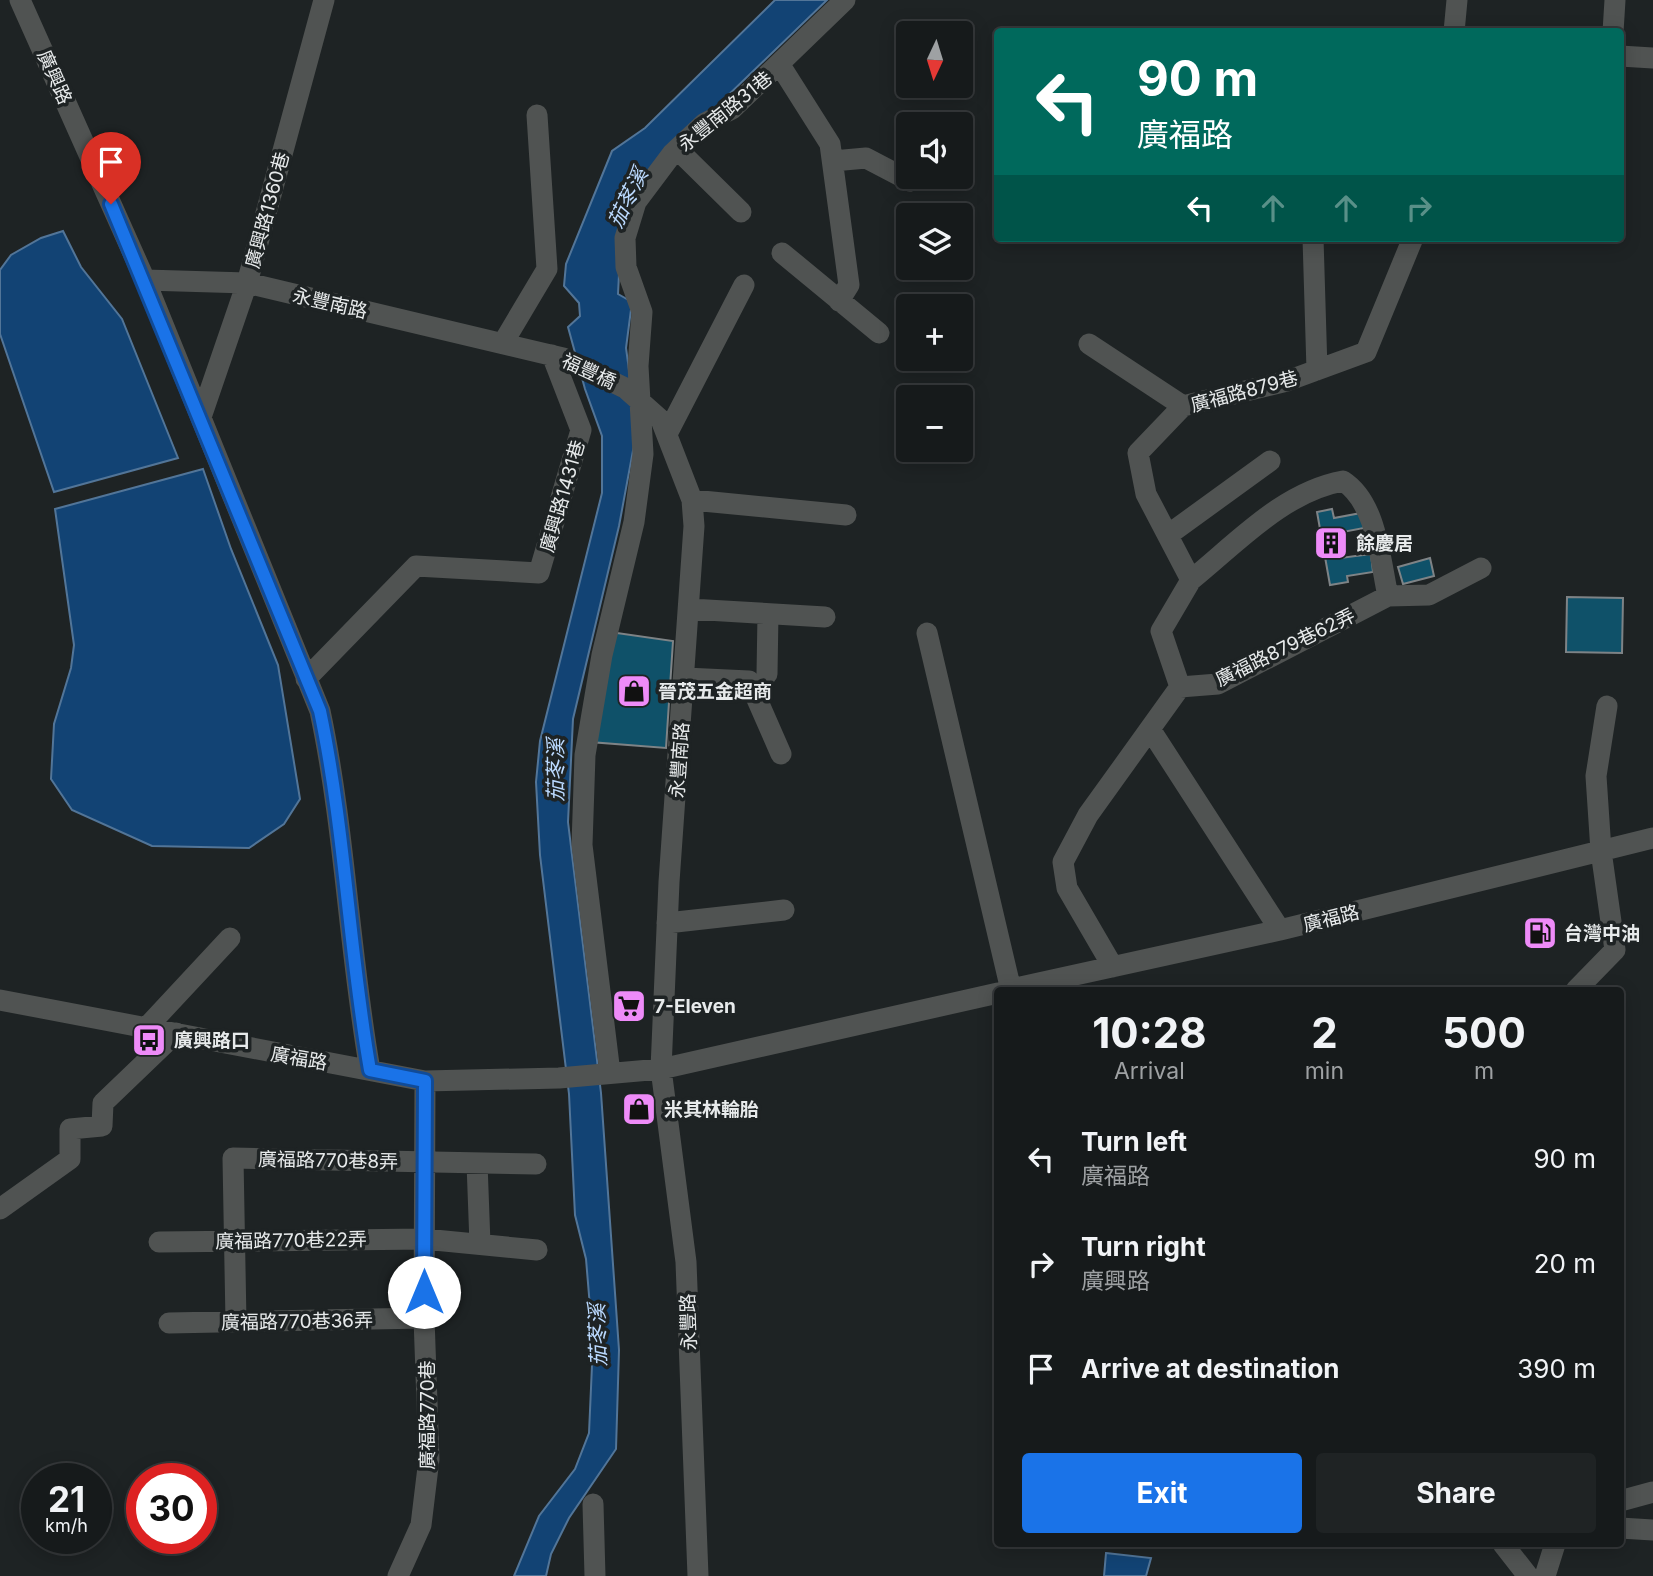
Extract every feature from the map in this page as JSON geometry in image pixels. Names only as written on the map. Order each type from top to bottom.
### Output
[{"type":"street","name":"廣興路","points":[[20,0],[145,280],[320,711],[332,767],[358,999],[370,1070]]},
{"type":"street","name":"廣興路1360巷","points":[[201,418],[247,284],[324,0]]},
{"type":"street","name":"永豐南路31巷","points":[[607,1074],[582,845],[584,755],[602,655],[634,522],[643,454],[634,394],[642,312],[626,267],[625,238],[636,202],[677,149],[705,123],[732,109],[845,0]]},
{"type":"street","points":[[1454,28],[1457,0]]},
{"type":"street","points":[[1614,28],[1615,0]]},
{"type":"street","points":[[1624,56],[1653,58]]},
{"type":"street","points":[[780,65],[830,145],[849,285],[839,301]]},
{"type":"street","points":[[503,342],[547,269],[537,115]]},
{"type":"street","points":[[677,149],[741,212]]},
{"type":"street","points":[[833,161],[866,158],[896,174]]},
{"type":"street","points":[[1313,242],[1317,370]]},
{"type":"street","name":"廣福路879巷","points":[[1191,580],[1146,494],[1138,453],[1183,406],[1287,381],[1366,352],[1411,242]]},
{"type":"street","points":[[782,253],[878,333]]},
{"type":"street","name":"永豐南路","points":[[145,280],[247,284],[552,355]]},
{"type":"street","points":[[667,434],[744,285]]},
{"type":"street","points":[[1088,344],[1183,406]]},
{"type":"street","name":"福豐橋","points":[[552,355],[634,394]]},
{"type":"street","name":"廣興路1431巷","points":[[306,678],[416,566],[539,573],[581,430],[552,355]]},
{"type":"street","name":"永豐南路","points":[[634,394],[661,421],[667,434],[692,500],[694,548],[667,923],[661,1069]]},
{"type":"street","points":[[1168,535],[1270,461]]},
{"type":"street","points":[[1113,967],[1067,888],[1063,862],[1088,815],[1180,687],[1161,631],[1191,580],[1295,496],[1343,481],[1351,486],[1365,506],[1388,596],[1429,595],[1481,568]]},
{"type":"street","points":[[692,500],[846,515]]},
{"type":"street","name":"廣福路879巷62弄","points":[[1180,687],[1218,684],[1388,596]]},
{"type":"street","points":[[690,609],[824,617]]},
{"type":"street","points":[[768,614],[768,674]]},
{"type":"street","points":[[927,633],[1008,987]]},
{"type":"street","points":[[685,678],[750,681],[781,754]]},
{"type":"street","points":[[1579,987],[1615,950],[1601,851],[1596,776],[1607,706]]},
{"type":"street","points":[[1150,729],[1280,930]]},
{"type":"street","name":"廣福路","points":[[1023,987],[1280,930],[1653,838]]},
{"type":"street","points":[[667,923],[784,910]]},
{"type":"street","points":[[148,1026],[230,938]]},
{"type":"street","points":[[607,1074],[661,1069],[994,994]]},
{"type":"street","name":"廣福路","points":[[0,1000],[148,1026],[425,1081],[559,1078],[607,1074]]},
{"type":"street","points":[[0,1209],[70,1159],[70,1129],[102,1126],[103,1103],[176,1032]]},
{"type":"street","name":"永豐路","points":[[661,1069],[686,1262],[698,1576]]},
{"type":"street","name":"廣福路770巷","points":[[398,1576],[421,1525],[429,1459],[424,1318],[425,1081]]},
{"type":"street","name":"廣福路770巷8弄","points":[[236,1241],[233,1157],[536,1164]]},
{"type":"street","points":[[477,1163],[480,1244]]},
{"type":"street","name":"廣福路770巷22弄","points":[[159,1242],[424,1239],[537,1250]]},
{"type":"street","points":[[236,1241],[236,1322]]},
{"type":"street","name":"廣福路770巷36弄","points":[[169,1323],[424,1318]]},
{"type":"street","points":[[1624,1500],[1653,1492]]},
{"type":"street","points":[[593,1504],[595,1576]]},
{"type":"street","points":[[1624,1528],[1653,1530]]},
{"type":"street","points":[[1505,1547],[1528,1576]]},
{"type":"street","points":[[1545,1576],[1554,1547]]},
{"type":"water","name":"茄苳溪","points":[[775,0],[827,0],[670,151],[620,255],[618,294],[632,302],[626,348],[637,429],[619,526],[573,719],[568,822],[601,1093],[619,1350],[616,1449],[569,1518],[551,1554],[546,1576],[514,1576],[539,1516],[575,1469],[589,1433],[593,1343],[586,1259],[575,1215],[569,1094],[540,855],[536,782],[540,741],[602,493],[602,436],[585,389],[568,327],[580,316],[579,303],[564,286],[566,264],[612,151],[645,128]]},
{"type":"water","points":[[63,231],[81,267],[122,319],[178,458],[54,492],[0,334],[0,270],[11,255],[41,238]]},
{"type":"water","points":[[203,469],[231,549],[278,665],[300,799],[284,824],[249,848],[152,846],[72,810],[51,779],[54,724],[71,668],[74,645],[55,509]]},
{"type":"water","points":[[1106,1553],[1151,1558],[1146,1576],[1104,1576]]},
{"type":"building","name":"餘慶居","points":[[1332,509],[1334,518],[1361,513],[1364,528],[1337,533],[1341,558],[1371,554],[1373,572],[1347,576],[1348,582],[1330,585],[1317,512]]},
{"type":"building","points":[[1430,558],[1434,576],[1403,584],[1398,567]]},
{"type":"building","points":[[1567,597],[1623,598],[1622,653],[1566,652]]},
{"type":"building","name":"晉茂五金超商","points":[[610,632],[673,641],[666,748],[590,742]]},
{"type":"place","name":"餘慶居","points":[[1331,543]]},
{"type":"place","name":"晉茂五金超商","points":[[634,691]]},
{"type":"place","name":"台灣中油","points":[[1540,933]]},
{"type":"place","name":"7-Eleven","points":[[629,1006]]},
{"type":"place","name":"廣興路口","points":[[149,1040]]},
{"type":"place","name":"米其林輪胎","points":[[639,1109]]},
{"type":"route","points":[[111,204],[155,303],[320,711],[332,767],[360,1012],[370,1070],[425,1081],[424,1292]]}]
